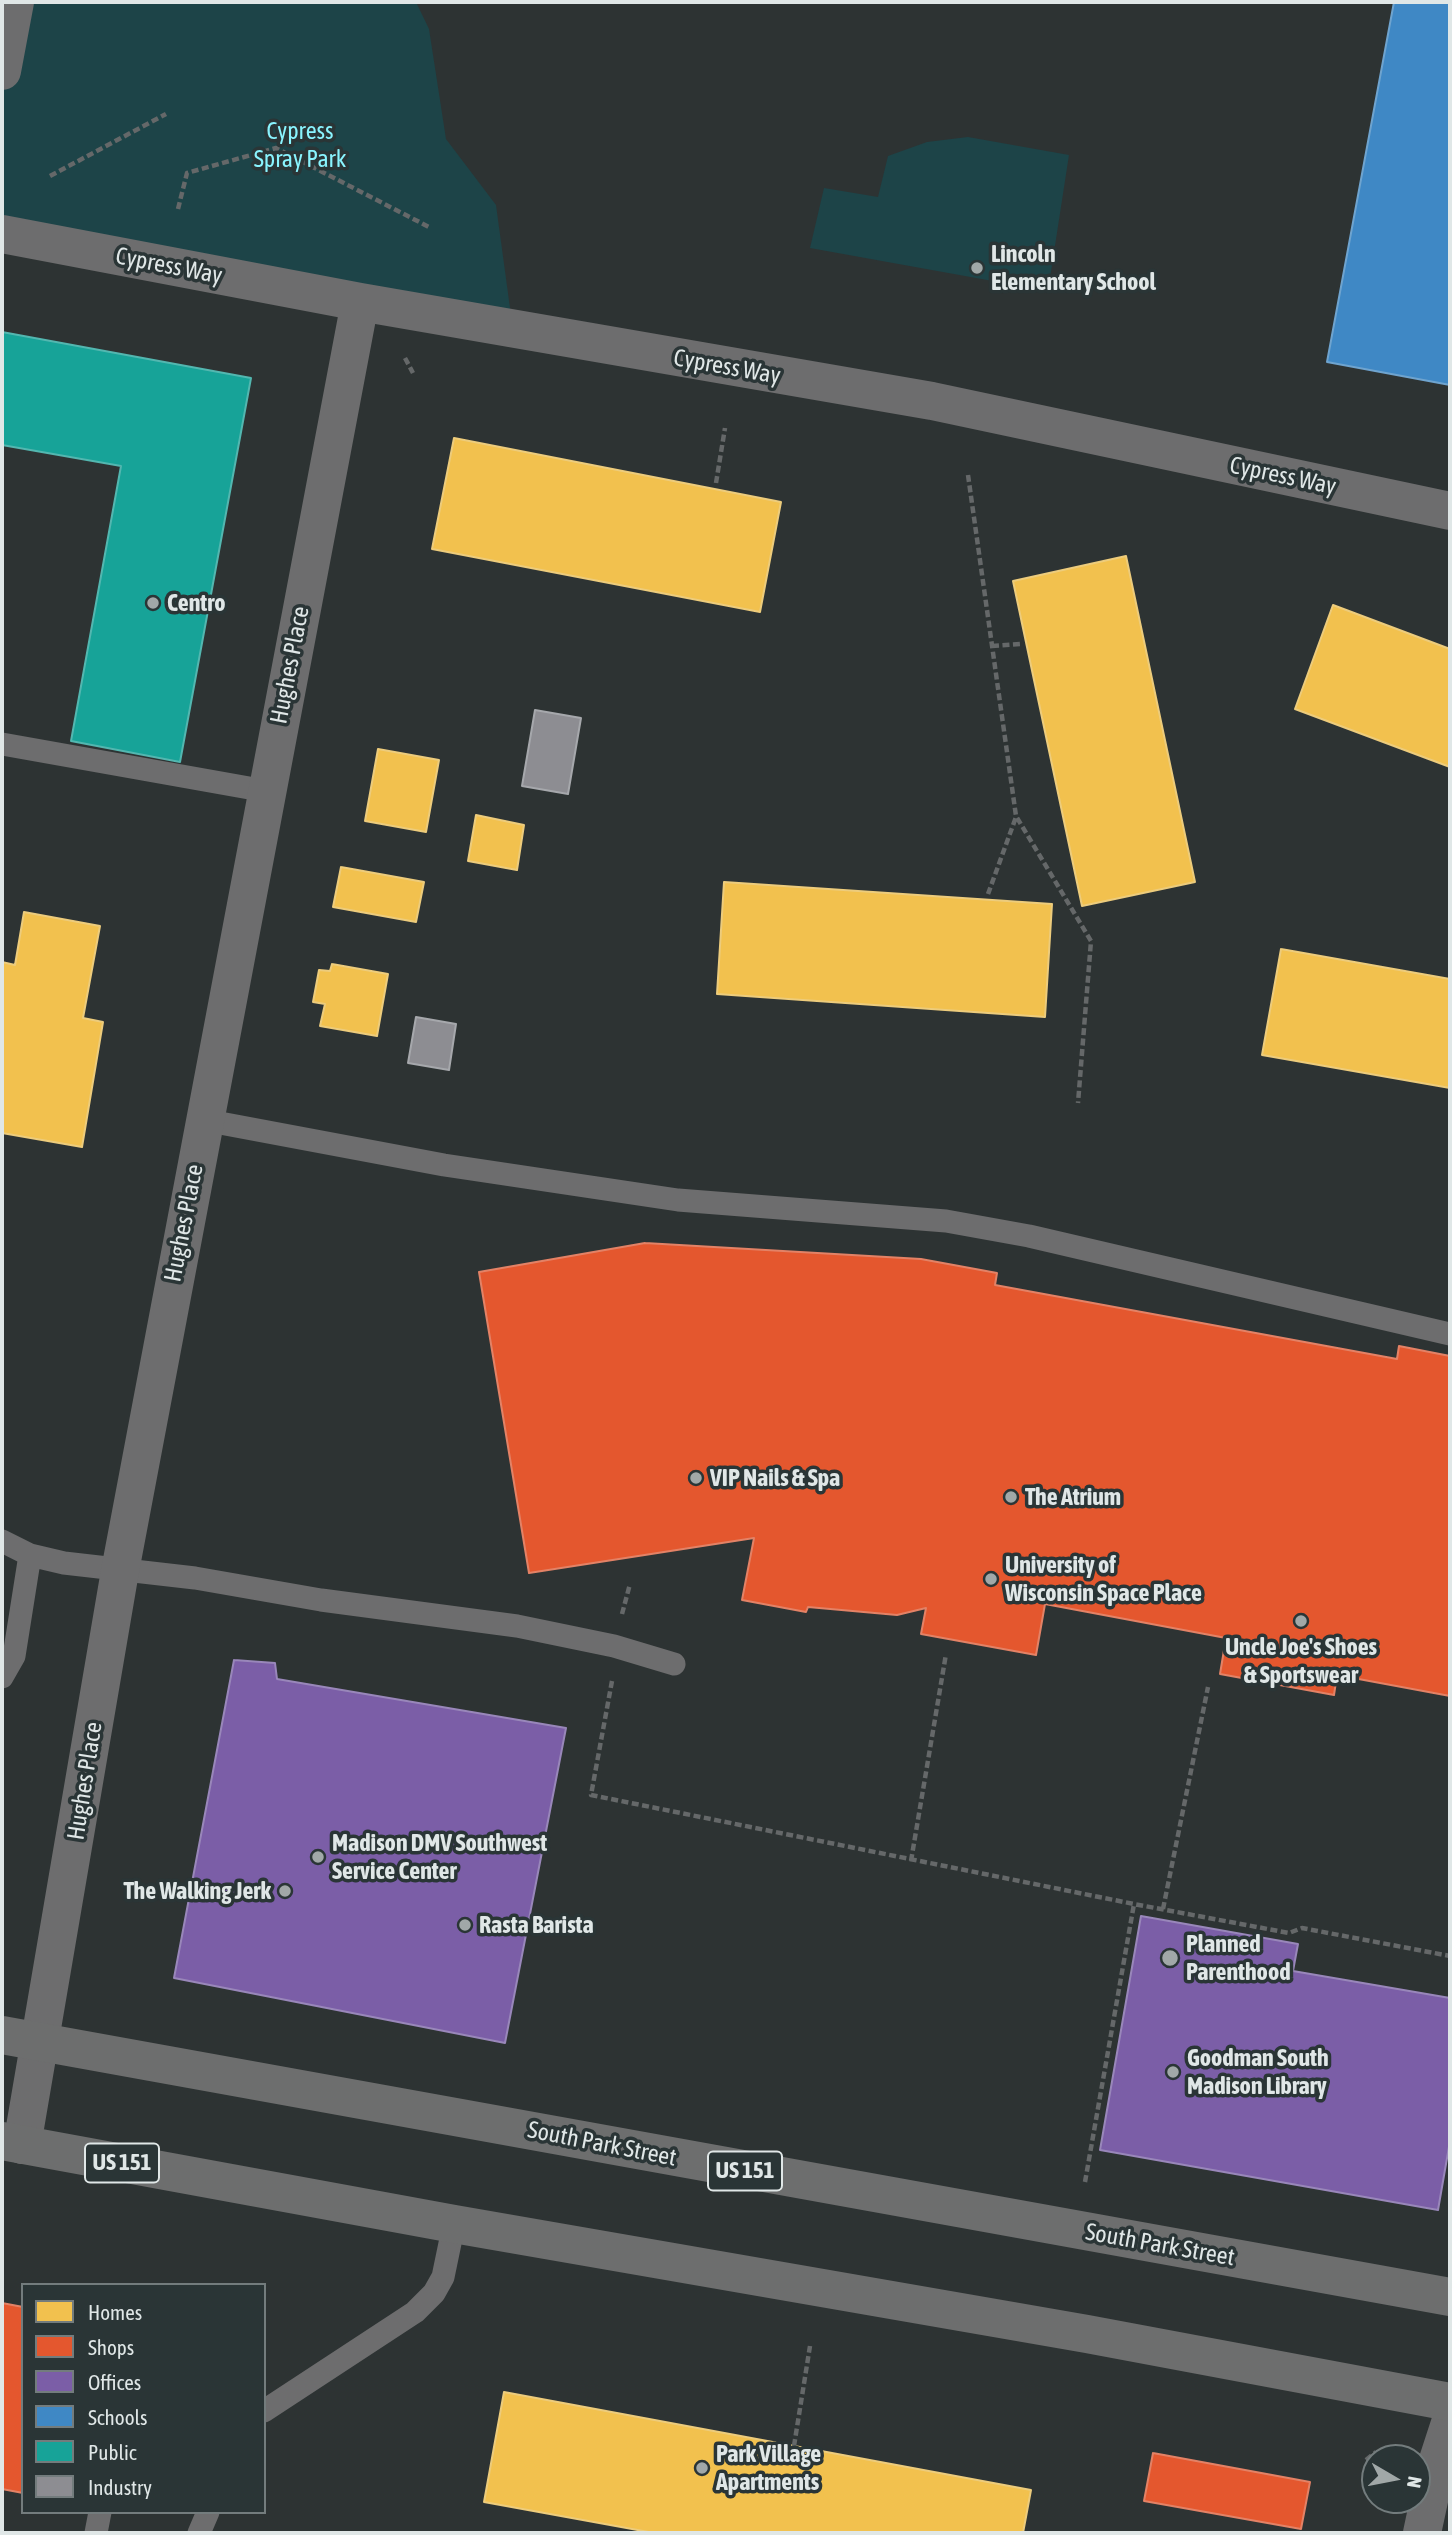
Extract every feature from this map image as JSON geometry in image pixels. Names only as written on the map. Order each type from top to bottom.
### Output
[{"type":"main road","name":"South Park Street","points":[[2,2035],[1450,2297]]},
{"type":"main road","name":"US 151","points":[[12,2143],[454,2224],[1087,2334],[1450,2402]]},
{"type":"street","points":[[2,71],[15,2]]},
{"type":"street","name":"Cypress Way","points":[[2,234],[359,302],[932,401],[1450,511]]},
{"type":"street","name":"Hughes Place","points":[[12,2143],[41,2040],[120,1571],[359,302]]},
{"type":"street","points":[[1422,2533],[1450,2423]]},
{"type":"lane","points":[[2,744],[265,791]]},
{"type":"lane","points":[[204,1120],[444,1165],[678,1200],[946,1221],[1029,1236],[1450,1334]]},
{"type":"lane","points":[[2,1541],[30,1555],[120,1571],[195,1578],[321,1600],[517,1626],[614,1646],[674,1664]]},
{"type":"lane","points":[[2,1677],[14,1656],[30,1555]]},
{"type":"lane","points":[[266,2410],[415,2312],[434,2293],[443,2277],[454,2224]]},
{"type":"lane","points":[[96,2533],[100,2514]]},
{"type":"lane","points":[[199,2533],[207,2514]]},
{"type":"path","points":[[50,176],[166,114]]},
{"type":"path","points":[[178,209],[187,173],[275,148],[429,227]]},
{"type":"path","points":[[405,358],[413,373]]},
{"type":"path","points":[[716,483],[725,428]]},
{"type":"path","points":[[968,475],[1016,816],[1091,941],[1077,1103]]},
{"type":"path","points":[[992,646],[1020,644]]},
{"type":"path","points":[[988,894],[1016,816]]},
{"type":"path","points":[[630,1584],[614,1646],[615,1665],[591,1796],[911,1861],[1289,1933],[1302,1928],[1450,1956]]},
{"type":"path","points":[[911,1861],[946,1654]]},
{"type":"path","points":[[1163,1909],[1208,1687]]},
{"type":"path","points":[[1085,2182],[1134,1904]]},
{"type":"path","points":[[794,2446],[810,2346]]},
{"type":"green space","name":"Cypress Spray Park","points":[[15,2],[416,2],[429,29],[446,139],[496,205],[513,330],[2,234],[2,71]]},
{"type":"green space","points":[[968,137],[1069,155],[1048,291],[810,248],[824,188],[878,197],[888,156],[927,142]]},
{"type":"building: Homes","points":[[454,438],[781,502],[760,612],[432,549]]},
{"type":"building: Homes","points":[[1126,556],[1195,882],[1082,906],[1013,581]]},
{"type":"building: Homes","points":[[1333,605],[1450,649],[1450,767],[1295,709]]},
{"type":"building: Homes","points":[[378,749],[439,760],[426,832],[365,821]]},
{"type":"building: Homes","points":[[476,815],[524,825],[517,870],[468,861]]},
{"type":"building: Homes","points":[[341,867],[424,882],[416,922],[333,907]]},
{"type":"building: Homes","points":[[724,882],[1052,904],[1045,1017],[717,994]]},
{"type":"building: Homes","points":[[24,912],[100,926],[83,1018],[103,1022],[82,1147],[2,1133],[2,962],[15,965]]},
{"type":"building: Homes","points":[[1281,949],[1450,979],[1450,1088],[1262,1055]]},
{"type":"building: Homes","points":[[332,964],[388,974],[377,1036],[320,1026],[325,1004],[313,1002],[319,970],[330,971]]},
{"type":"building: Homes","name":"Park Village Apartments","points":[[504,2392],[1031,2490],[1023,2533],[654,2533],[484,2502]]},
{"type":"building: Shops","points":[[645,1243],[921,1259],[997,1273],[995,1285],[1397,1359],[1399,1346],[1450,1356],[1450,1696],[1337,1675],[1334,1695],[1220,1674],[1226,1638],[1045,1604],[1036,1655],[921,1634],[926,1608],[897,1615],[808,1607],[806,1612],[742,1600],[754,1538],[529,1573],[479,1272]]},
{"type":"building: Shops","points":[[2,2303],[21,2307],[21,2493],[2,2489]]},
{"type":"building: Shops","points":[[1153,2453],[1310,2482],[1301,2529],[1144,2501]]},
{"type":"building: Offices","points":[[234,1660],[275,1663],[277,1679],[566,1728],[505,2043],[174,1978]]},
{"type":"building: Offices","points":[[1141,1916],[1298,1944],[1293,1971],[1450,1998],[1450,2141],[1438,2210],[1100,2150]]},
{"type":"building: Schools","points":[[1394,2],[1450,2],[1450,385],[1327,362]]},
{"type":"building: Public","name":"Centro","points":[[2,332],[251,378],[180,762],[71,741],[121,466],[2,445]]},
{"type":"building: Industry","points":[[535,710],[581,718],[568,794],[522,786]]},
{"type":"building: Industry","points":[[416,1017],[456,1024],[449,1070],[408,1063]]},
{"type":"place","name":"Lincoln Elementary School","points":[[977,268]]},
{"type":"place","name":"Centro","points":[[153,603]]},
{"type":"place","name":"VIP Nails & Spa","points":[[696,1478]]},
{"type":"place","name":"The Atrium","points":[[1011,1497]]},
{"type":"place","name":"University of Wisconsin Space Place","points":[[991,1579]]},
{"type":"place","name":"Uncle Joe's Shoes & Sportswear","points":[[1301,1621]]},
{"type":"place","name":"Madison DMV Southwest Service Center","points":[[318,1857]]},
{"type":"place","name":"The Walking Jerk","points":[[285,1891]]},
{"type":"place","name":"Rasta Barista","points":[[465,1925]]},
{"type":"place","name":"Planned Parenthood","points":[[1170,1958]]},
{"type":"place","name":"Goodman South Madison Library","points":[[1173,2072]]},
{"type":"place","name":"Park Village Apartments","points":[[702,2468]]}]
